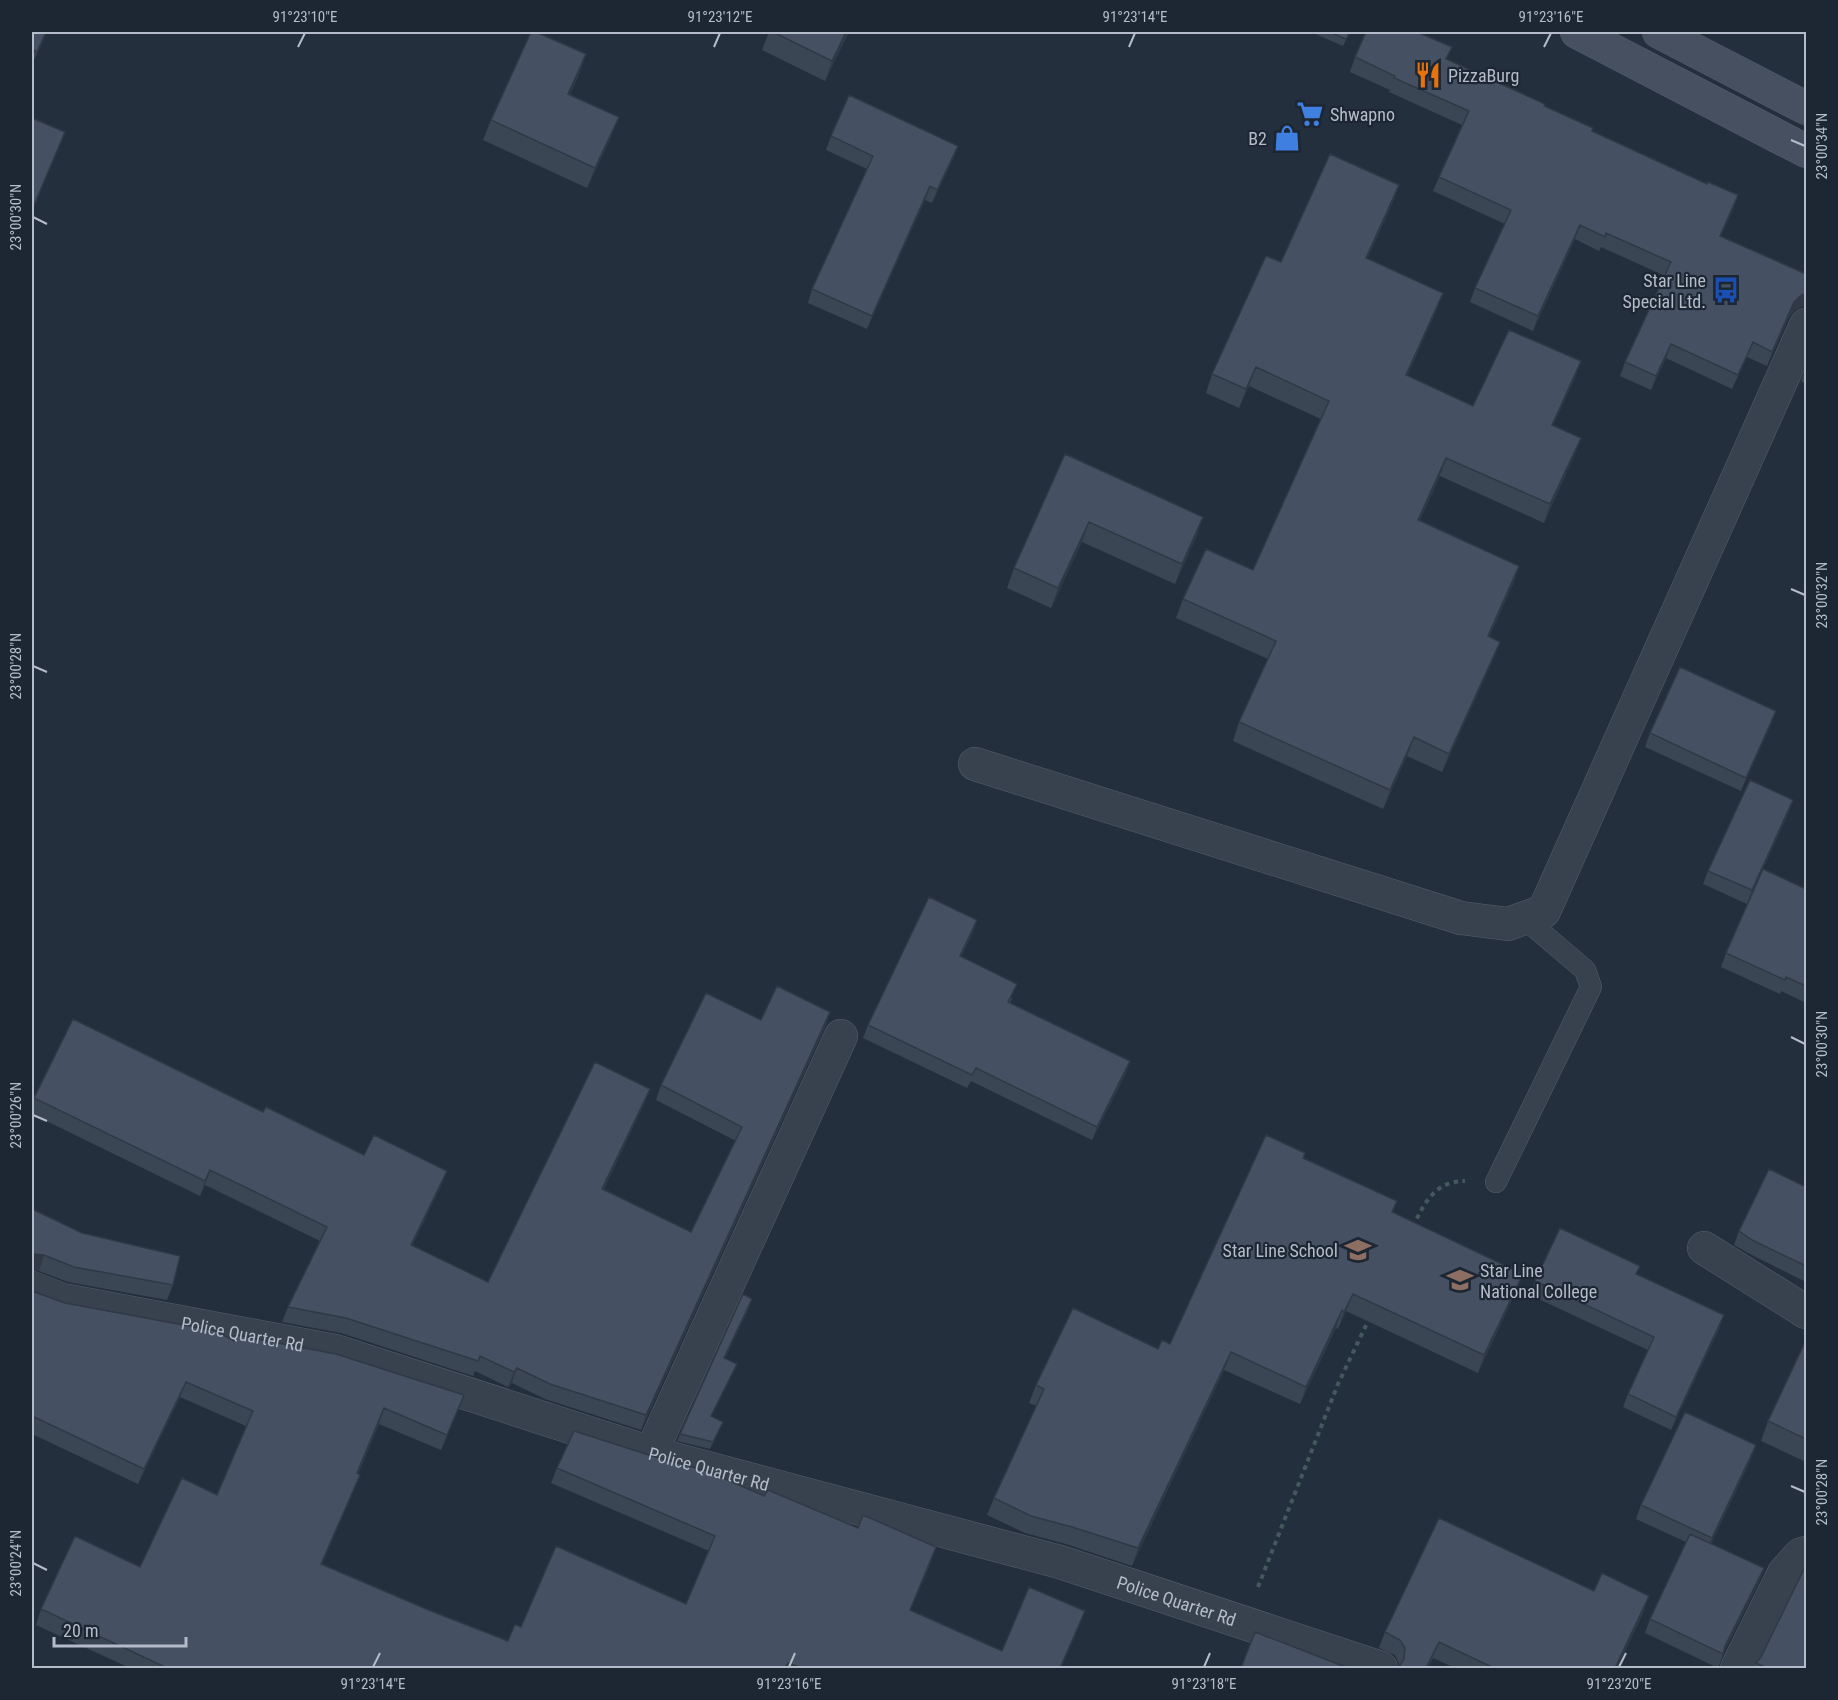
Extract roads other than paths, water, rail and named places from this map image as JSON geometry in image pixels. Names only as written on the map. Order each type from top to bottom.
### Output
[{"type":"main road","points":[[1576,32],[1806,151]]},
{"type":"main road","points":[[1659,32],[1806,108]]},
{"type":"street","points":[[975,764],[1461,918],[1508,924],[1544,911],[1806,325]]},
{"type":"street","points":[[651,1453],[841,1036]]},
{"type":"street","points":[[1704,1248],[1806,1312]]},
{"type":"street","name":"Police Quarter Rd","points":[[32,1288],[63,1300],[335,1351],[651,1453],[1060,1562],[1381,1668]]},
{"type":"street","points":[[1737,1668],[1784,1573],[1800,1555],[1806,1552]]},
{"type":"lane","points":[[1496,1182],[1591,987],[1585,970],[1524,918]]},
{"type":"place","name":"PizzaBurg","points":[[1428,75]]},
{"type":"place","name":"Shwapno","points":[[1310,114]]},
{"type":"place","name":"B2","points":[[1287,138]]},
{"type":"place","name":"Star Line Special Ltd.","points":[[1726,290]]},
{"type":"place","name":"Star Line School","points":[[1358,1250]]},
{"type":"place","name":"Star Line National College","points":[[1460,1280]]}]
